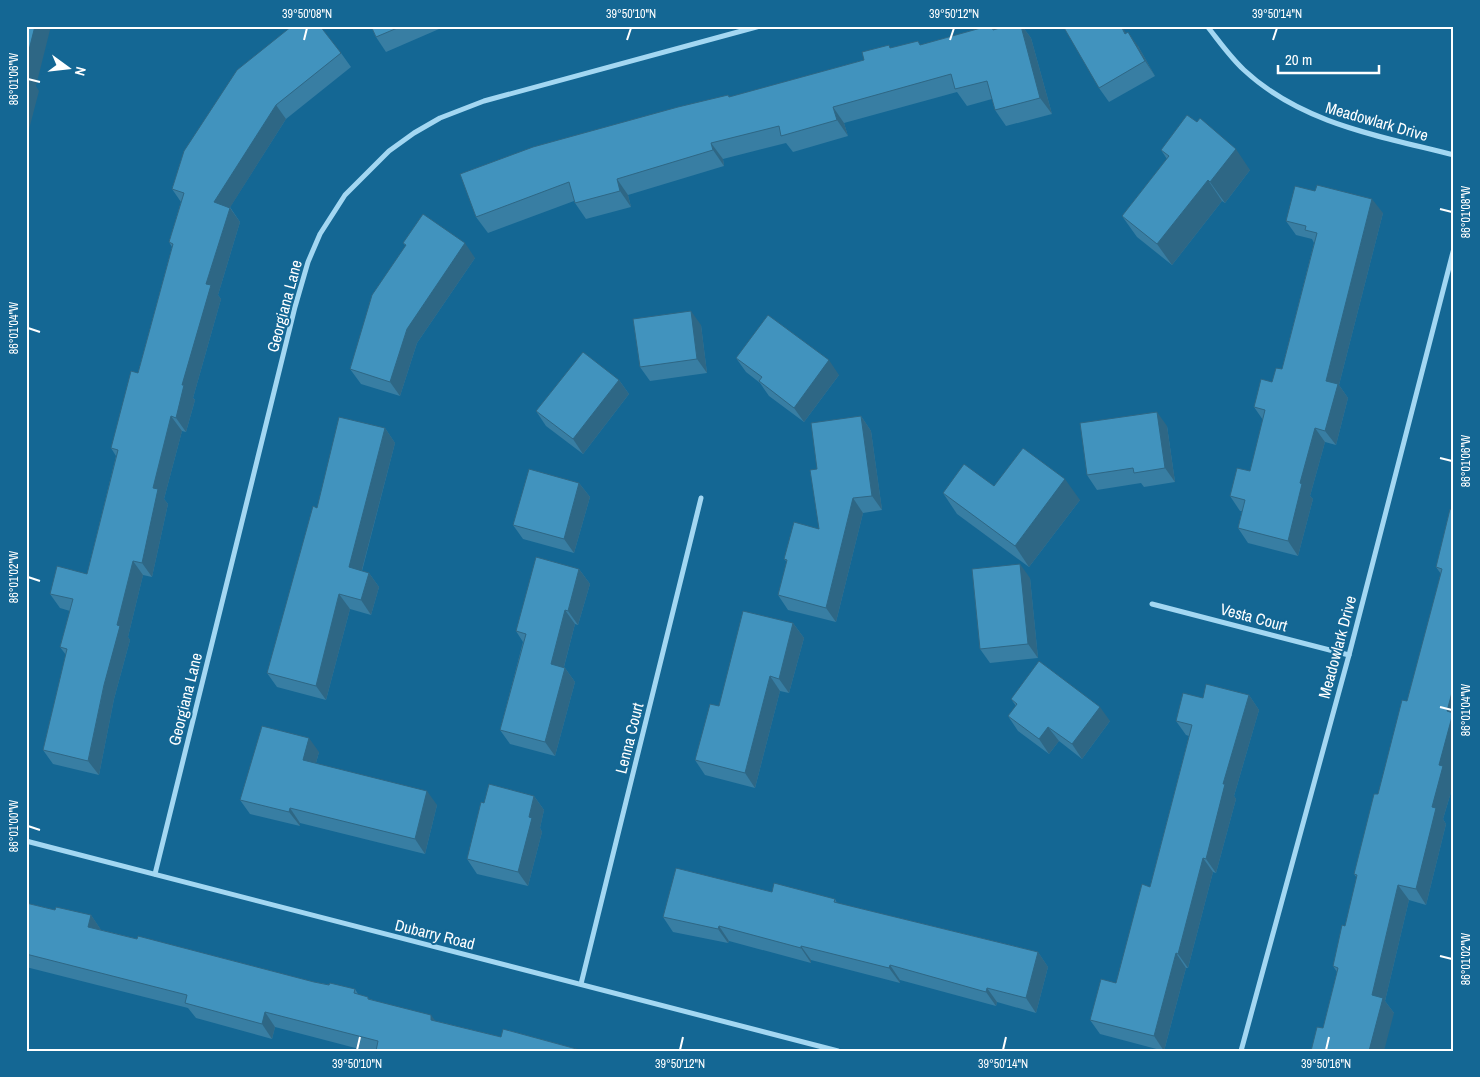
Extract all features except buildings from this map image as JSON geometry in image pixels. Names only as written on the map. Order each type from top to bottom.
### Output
[{"type":"street","name":"Georgiana Lane","points":[[155,874],[295,307],[308,262],[320,234],[330,221],[336,207],[350,189],[389,151],[440,118],[484,101],[760,26]]},
{"type":"street","name":"Meadowlark Drive","points":[[1207,26],[1244,70],[1296,107],[1339,125],[1454,155]]},
{"type":"street","name":"Meadowlark Drive","points":[[1241,1051],[1349,655],[1454,248]]},
{"type":"street","name":"Lenna Court","points":[[581,984],[701,498]]},
{"type":"street","name":"Vesta Court","points":[[1152,604],[1349,655]]},
{"type":"street","name":"Dubarry Road","points":[[26,841],[838,1051]]}]
